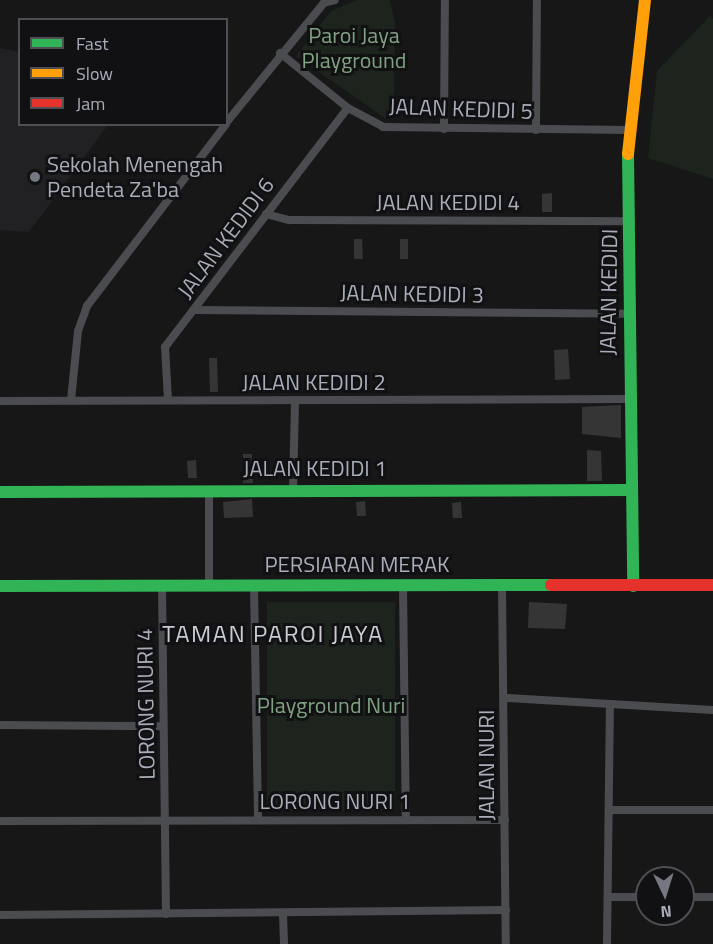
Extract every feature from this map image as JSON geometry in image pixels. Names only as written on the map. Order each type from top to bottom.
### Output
[{"type":"street","points":[[228,121],[280,53],[324,3],[335,0]]},
{"type":"street","points":[[444,129],[445,0]]},
{"type":"street","points":[[536,130],[537,0]]},
{"type":"street","name":"JALAN KEDIDI","points":[[633,586],[628,399],[631,221],[628,130],[645,0]]},
{"type":"street","name":"JALAN KEDIDI 5","points":[[280,53],[348,108],[383,127],[628,130]]},
{"type":"street","name":"JALAN KEDIDI 6","points":[[168,400],[165,347],[348,108]]},
{"type":"street","points":[[72,400],[78,331],[87,306],[224,126]]},
{"type":"street","name":"JALAN KEDIDI 4","points":[[266,214],[289,220],[631,221]]},
{"type":"street","name":"JALAN KEDIDI 3","points":[[194,310],[631,314]]},
{"type":"street","name":"JALAN KEDIDI 2","points":[[0,401],[295,402],[628,399]]},
{"type":"street","points":[[293,490],[295,402]]},
{"type":"street","points":[[208,490],[209,586]]},
{"type":"street","name":"JALAN KEDIDI 1","points":[[0,492],[629,490]]},
{"type":"street","name":"PERSIARAN MERAK","points":[[0,586],[713,585]]},
{"type":"street","name":"LORONG NURI 4","points":[[162,586],[166,820],[165,914]]},
{"type":"street","points":[[254,586],[258,820]]},
{"type":"street","points":[[403,586],[406,820]]},
{"type":"street","name":"JALAN NURI","points":[[502,586],[506,698],[506,944]]},
{"type":"street","points":[[506,698],[713,710]]},
{"type":"street","points":[[607,944],[610,704]]},
{"type":"street","points":[[0,725],[163,726]]},
{"type":"street","points":[[609,810],[713,810]]},
{"type":"street","name":"LORONG NURI 1","points":[[0,821],[505,820]]},
{"type":"street","points":[[608,897],[635,897]]},
{"type":"street","points":[[695,897],[713,897]]},
{"type":"street","points":[[0,915],[506,910]]},
{"type":"street","points":[[283,914],[284,944]]},
{"type":"shaded area","name":"Sekolah Menengah Pendeta Za'ba","points":[[0,48],[18,52],[18,126],[107,126],[29,232],[0,230]]},
{"type":"green space","name":"Paroi Jaya Playground","points":[[357,0],[390,0],[395,22],[394,114],[385,118],[296,56],[331,11]]},
{"type":"green space","points":[[710,16],[713,19],[713,179],[648,158],[657,71]]},
{"type":"green space","name":"Playground Nuri","points":[[267,602],[395,602],[395,811],[267,811]]},
{"type":"building","points":[[552,193],[552,212],[542,212],[542,194]]},
{"type":"building","points":[[354,239],[362,239],[363,259],[354,259]]},
{"type":"building","points":[[400,239],[408,239],[408,259],[400,259]]},
{"type":"building","points":[[568,349],[570,379],[555,380],[554,350]]},
{"type":"building","points":[[209,358],[217,358],[218,392],[210,392]]},
{"type":"building","points":[[621,405],[621,438],[582,434],[582,407]]},
{"type":"building","points":[[587,450],[601,451],[602,481],[587,481]]},
{"type":"building","points":[[243,454],[252,454],[253,483],[243,483]]},
{"type":"building","points":[[196,460],[197,478],[188,478],[187,461]]},
{"type":"building","points":[[252,499],[253,517],[224,518],[223,502]]},
{"type":"building","points":[[365,501],[366,516],[357,516],[356,502]]},
{"type":"building","points":[[461,502],[462,518],[453,518],[452,503]]},
{"type":"building","points":[[529,602],[567,604],[565,629],[528,628]]},
{"type":"traffic: fast","points":[[628,154],[633,586]]},
{"type":"traffic: fast","points":[[0,492],[629,490]]},
{"type":"traffic: fast","points":[[0,586],[551,585]]},
{"type":"traffic: slow","points":[[628,154],[645,0]]},
{"type":"traffic: jam","points":[[551,585],[713,585]]},
{"type":"place","name":"Sekolah Menengah Pendeta Za'ba","points":[[35,177]]},
{"type":"district","name":"TAMAN PAROI JAYA","points":[[273,634]]}]
